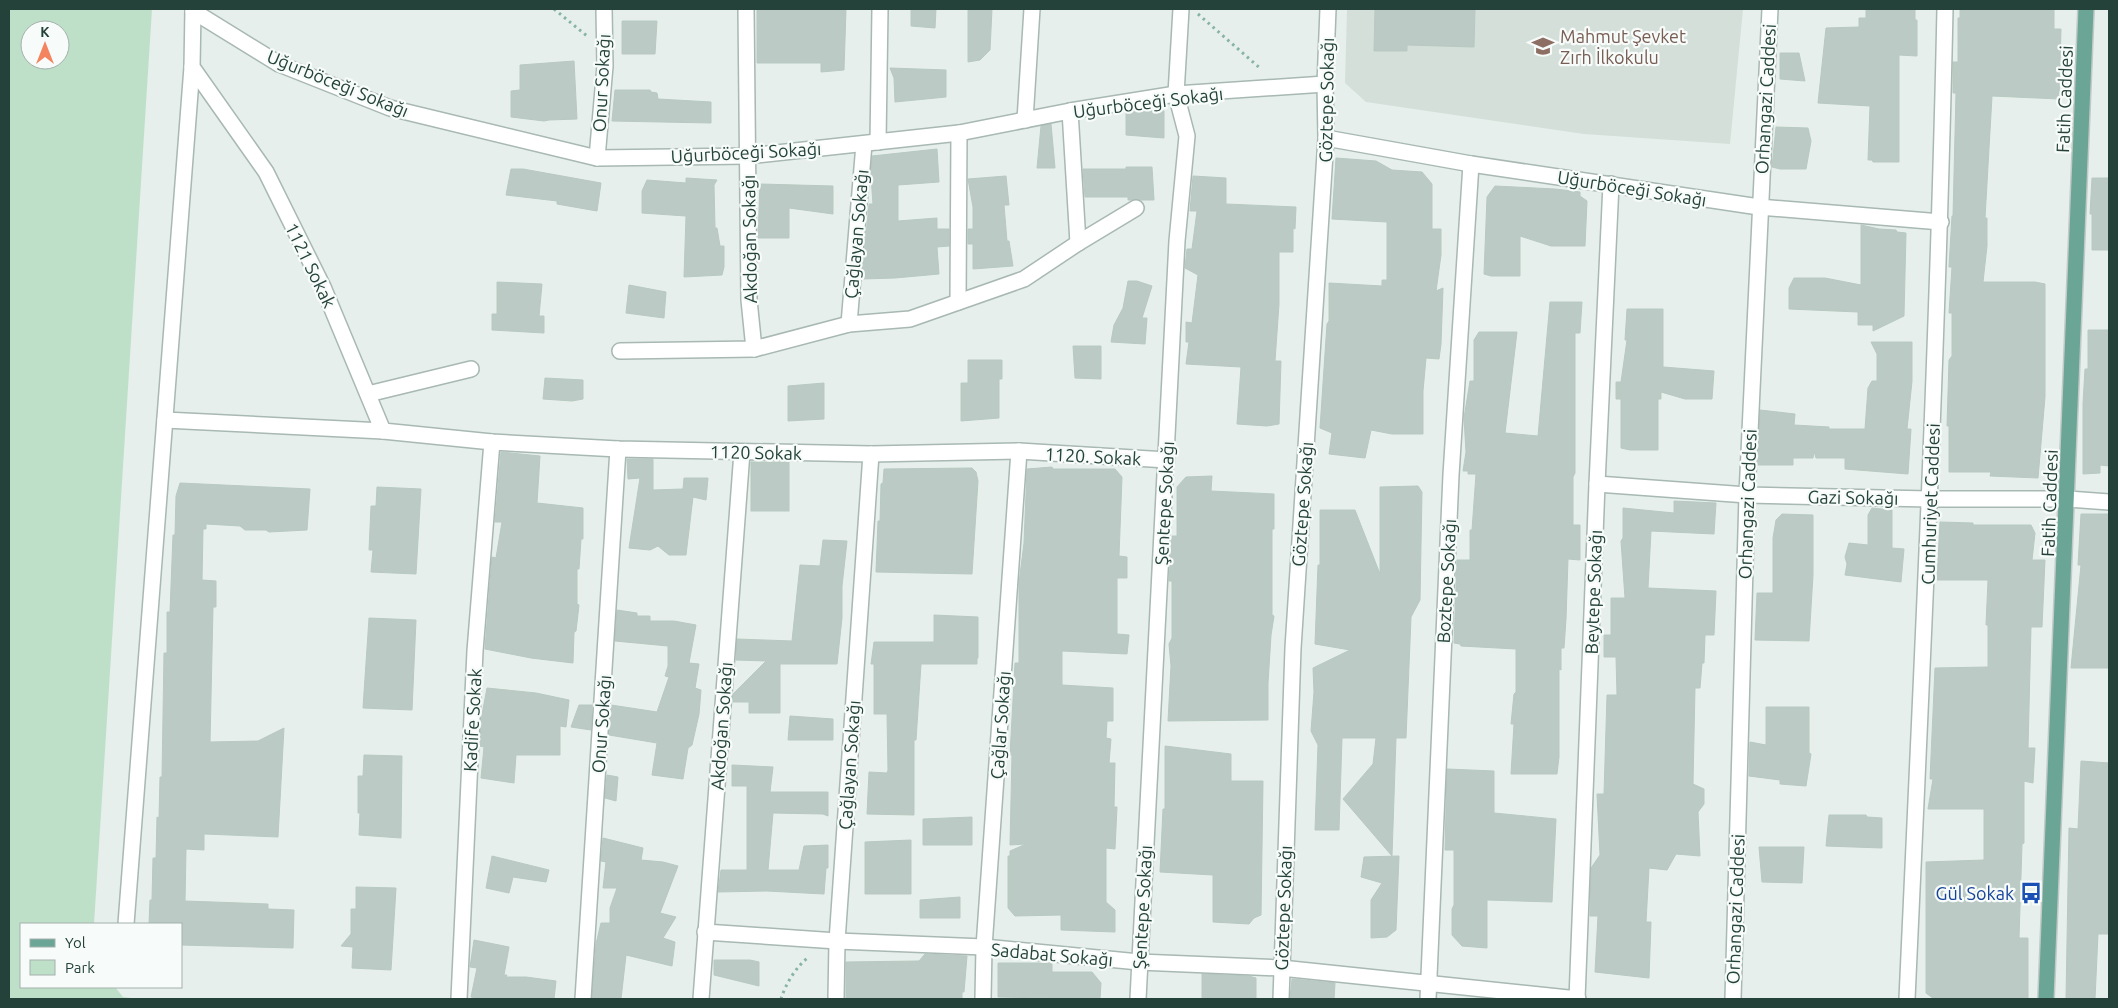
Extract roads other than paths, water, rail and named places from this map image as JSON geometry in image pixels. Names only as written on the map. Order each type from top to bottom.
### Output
[{"type":"main road","name":"Fatih Caddesi","points":[[2046,999],[2068,499],[2086,9]]},
{"type":"street","name":"Onur Sokağı","points":[[597,158],[605,51],[604,9]]},
{"type":"street","name":"Akdoğan Sokağı","points":[[746,9],[749,300],[754,349]]},
{"type":"street","name":"Çağlayan Sokağı","points":[[849,324],[871,143],[880,9]]},
{"type":"street","points":[[1025,120],[1032,9]]},
{"type":"street","name":"Şentepe Sokağı","points":[[1138,999],[1177,241],[1187,136],[1176,94],[1181,9]]},
{"type":"street","name":"Göztepe Sokağı","points":[[1281,999],[1293,648],[1326,138],[1324,84],[1328,9]]},
{"type":"street","name":"Orhangazi Caddesi","points":[[1732,999],[1747,495],[1759,207],[1770,9]]},
{"type":"street","name":"Cumhuriyet Caddesi","points":[[1907,999],[1941,222],[1945,9]]},
{"type":"street","name":"Uğurböceği Sokağı","points":[[193,10],[279,64],[390,108],[597,158],[748,156],[959,133],[1070,111],[1176,94],[1324,84]]},
{"type":"street","points":[[126,923],[192,67],[193,10]]},
{"type":"street","name":"1121 Sokak","points":[[192,67],[266,172],[323,286],[383,430]]},
{"type":"street","points":[[1070,111],[1078,243]]},
{"type":"street","points":[[958,302],[959,133]]},
{"type":"street","name":"Uğurböceği Sokağı","points":[[1326,138],[1471,164],[1759,207],[1941,222]]},
{"type":"street","name":"Boztepe Sokağı","points":[[1428,999],[1452,465],[1471,164]]},
{"type":"street","name":"Beytepe Sokağı","points":[[1577,999],[1611,184]]},
{"type":"street","points":[[620,351],[754,349],[849,324],[910,320],[1024,279],[1136,208]]},
{"type":"street","points":[[368,394],[471,369]]},
{"type":"street","points":[[165,420],[383,430],[492,442]]},
{"type":"street","name":"1120 Sokak","points":[[492,442],[618,449],[742,452],[871,454],[1019,451]]},
{"type":"street","name":"Kadife Sokak","points":[[459,999],[475,651],[492,442]]},
{"type":"street","name":"Onur Sokağı","points":[[584,999],[618,449]]},
{"type":"street","name":"1120. Sokak","points":[[1019,451],[1167,460]]},
{"type":"street","name":"Çağlar Sokağı","points":[[983,999],[984,947],[1019,451]]},
{"type":"street","name":"Akdoğan Sokağı","points":[[701,999],[742,452]]},
{"type":"street","name":"Çağlayan Sokağı","points":[[836,999],[836,941],[871,454]]},
{"type":"street","name":"Gazi Sokağı","points":[[1597,484],[1747,495],[1930,499],[2068,499],[2109,502]]},
{"type":"street","name":"Sadabat Sokağı","points":[[705,932],[836,941],[984,947],[1139,962],[1281,968],[1577,999]]},
{"type":"place","name":"Mahmut Şevket Zırh İlkokulu","points":[[1543,46]]},
{"type":"place","name":"Gül Sokak","points":[[2031,893]]}]
